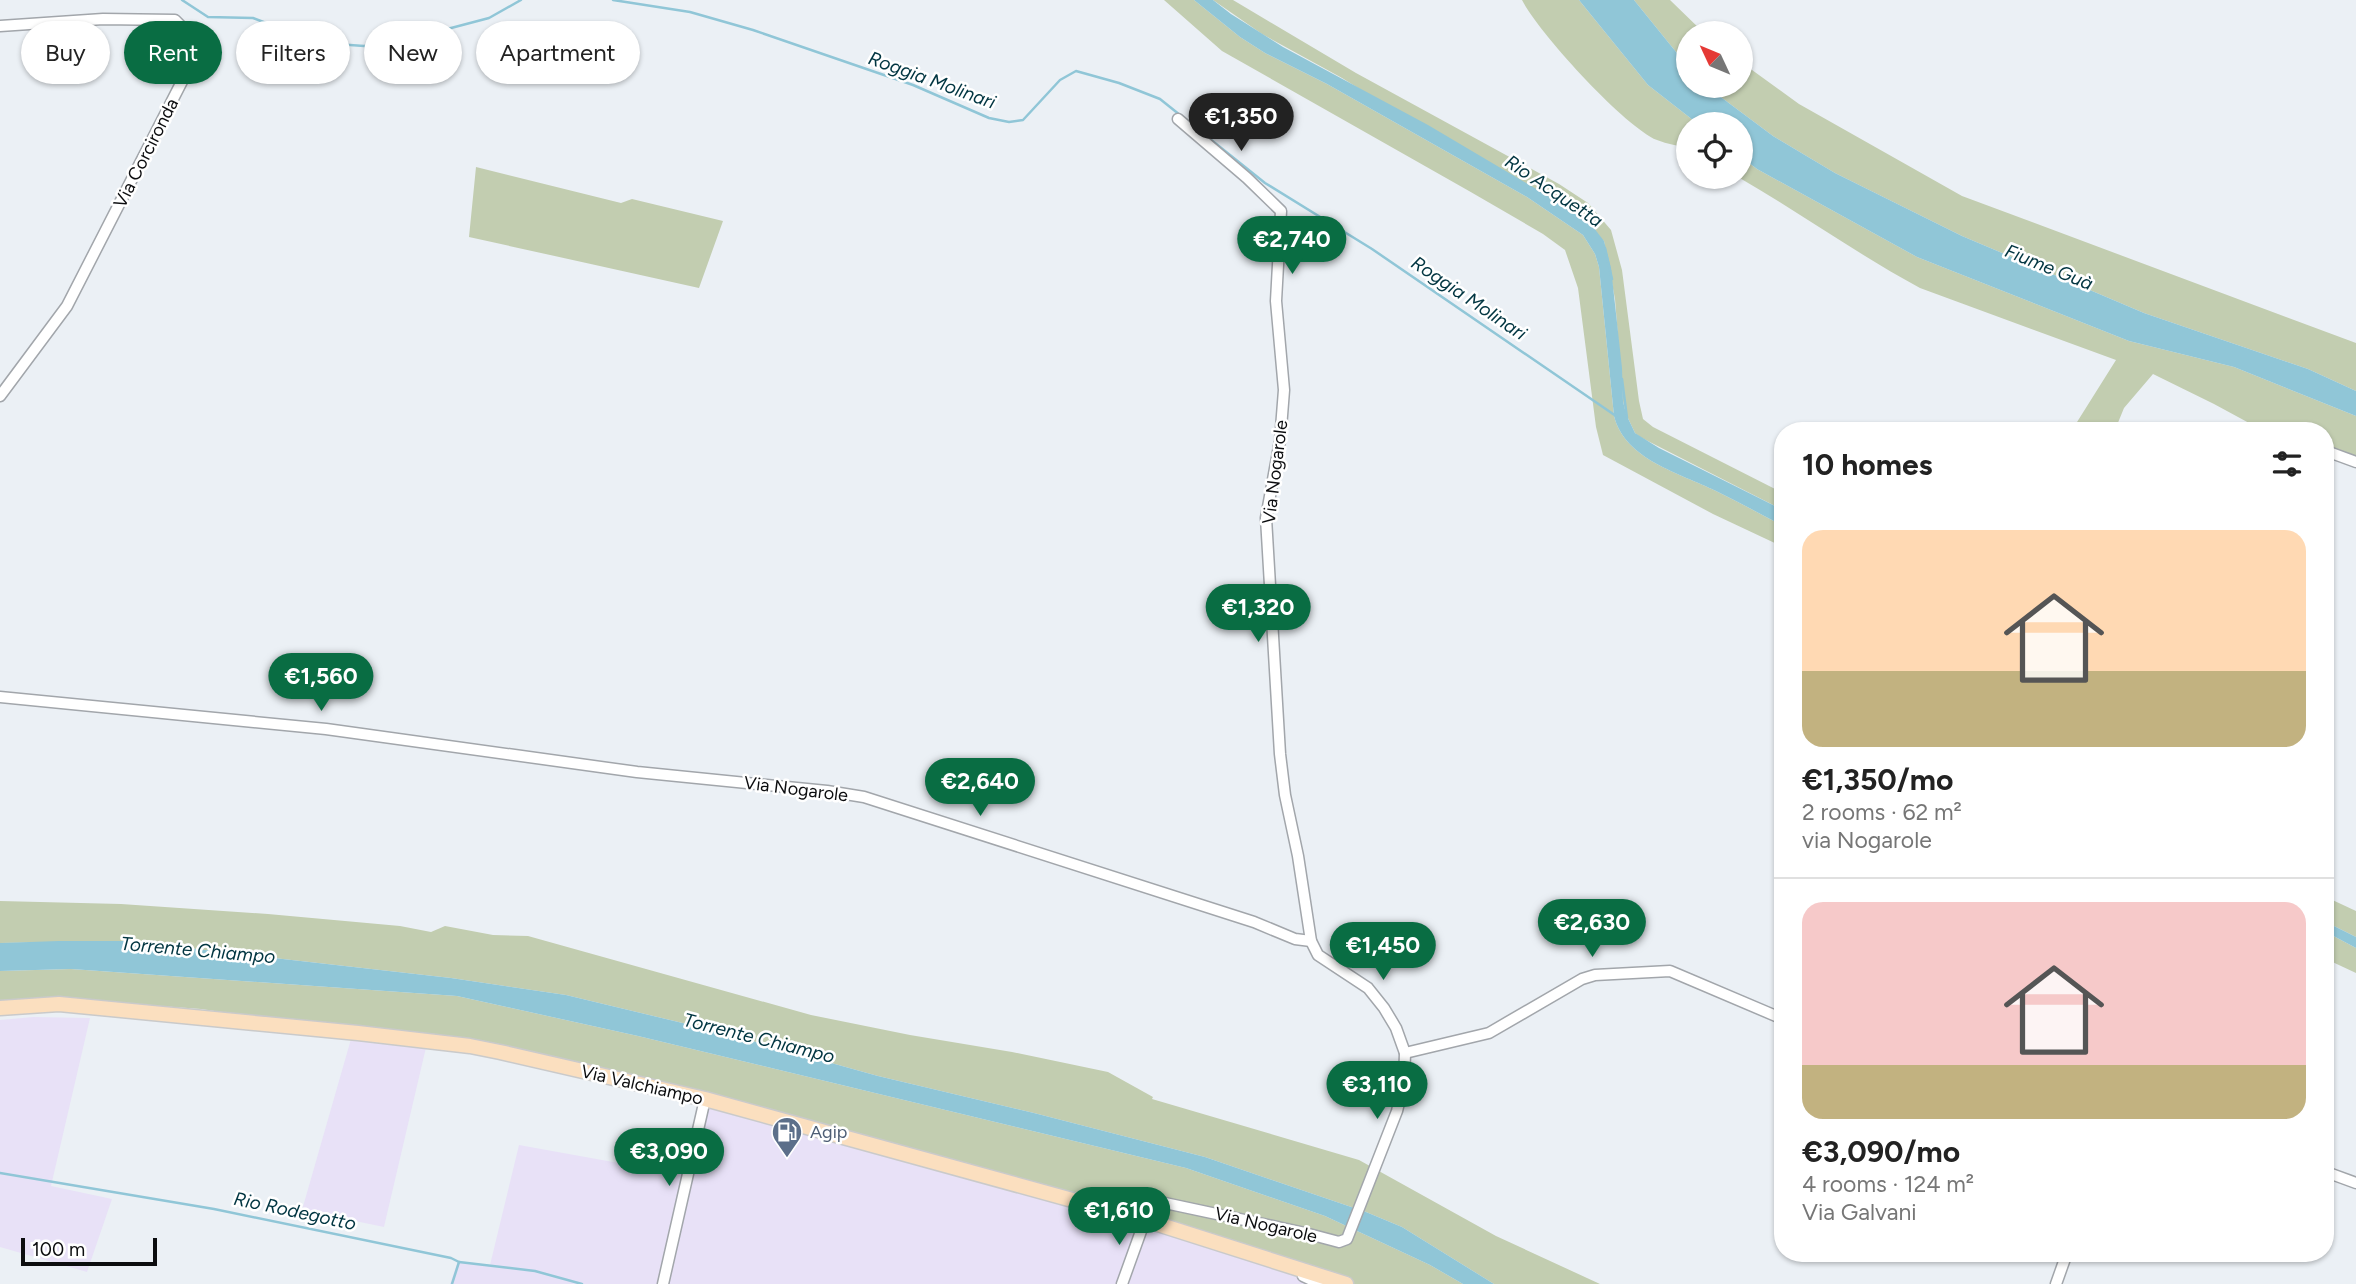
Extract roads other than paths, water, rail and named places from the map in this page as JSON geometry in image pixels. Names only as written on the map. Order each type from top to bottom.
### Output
[{"type":"main road","name":"Via Valchiampo","points":[[0,1008],[59,1004],[470,1046],[705,1099],[1145,1220],[1346,1284]]},
{"type":"street","name":"Via Corcironda","points":[[0,26],[103,19],[174,20],[190,35],[196,54],[67,306],[0,396]]},
{"type":"street","name":"Via Nogarole","points":[[0,697],[326,729],[637,772],[864,797],[1254,922],[1295,939],[1311,941],[1280,754],[1266,518],[1280,441],[1284,390],[1276,301],[1281,211],[1178,119]]},
{"type":"street","points":[[2334,454],[2356,462]]},
{"type":"street","points":[[1311,941],[1318,954],[1368,988],[1396,1028],[1405,1053],[1489,1033],[1582,978],[1595,975],[1670,971],[1774,1015]]},
{"type":"street","name":"Via Nogarole","points":[[1100,1208],[1109,1197],[1123,1194],[1339,1242],[1347,1239],[1368,1192],[1397,1111],[1404,1082],[1405,1053]]},
{"type":"street","points":[[663,1284],[705,1099]]},
{"type":"street","points":[[2334,1175],[2356,1183]]},
{"type":"street","points":[[1122,1284],[1145,1220]]},
{"type":"street","points":[[1266,1257],[1320,1284]]},
{"type":"street","points":[[2056,1284],[2064,1262]]},
{"type":"water","points":[[1194,0],[1213,0],[1283,47],[1428,125],[1587,219],[1604,241],[1611,268],[1623,401],[1635,433],[1659,448],[1774,506],[1774,521],[1656,463],[1630,444],[1620,431],[1614,416],[1599,267],[1595,254],[1583,235],[1527,197],[1240,37]]},
{"type":"water","points":[[1579,0],[1634,0],[1676,52],[1676,98],[1722,98],[1741,112],[1683,112],[1648,85]]},
{"type":"water","points":[[1753,121],[1835,173],[1962,236],[2144,313],[2308,369],[2356,391],[2356,416],[2234,367],[2129,341],[1917,257],[1753,166]]},
{"type":"water","points":[[2334,926],[2356,937],[2356,948],[2334,936]]},
{"type":"water","name":"Torrente Chiampo","points":[[125,941],[451,978],[566,995],[1205,1157],[1402,1227],[1494,1284],[1463,1284],[1430,1265],[1325,1216],[1186,1168],[638,1036],[457,996],[71,969],[0,971],[0,943]]},
{"type":"waterway","name":"Roggia Molinari","points":[[182,0],[208,17],[253,18],[308,42],[364,46],[398,42],[489,18],[521,0]]},
{"type":"waterway","name":"Roggia Molinari","points":[[613,0],[690,12],[753,30],[913,85],[989,118],[1009,122],[1023,120],[1060,80],[1076,71],[1119,83],[1160,99],[1265,183],[1372,249],[1616,416]]},
{"type":"waterway","name":"Rio Acquetta","points":[[1605,248],[1612,279]]},
{"type":"waterway","name":"Rio Acquetta","points":[[1622,379],[1627,418]]},
{"type":"waterway","name":"Rio Rodegotto","points":[[0,1173],[214,1209],[451,1258],[459,1262],[535,1271],[582,1284]]},
{"type":"waterway","points":[[452,1284],[459,1262]]},
{"type":"place","name":"Agip","points":[[787,1159]]},
{"type":"water label","name":"Fiume Guà","points":[[2049,267]]}]
